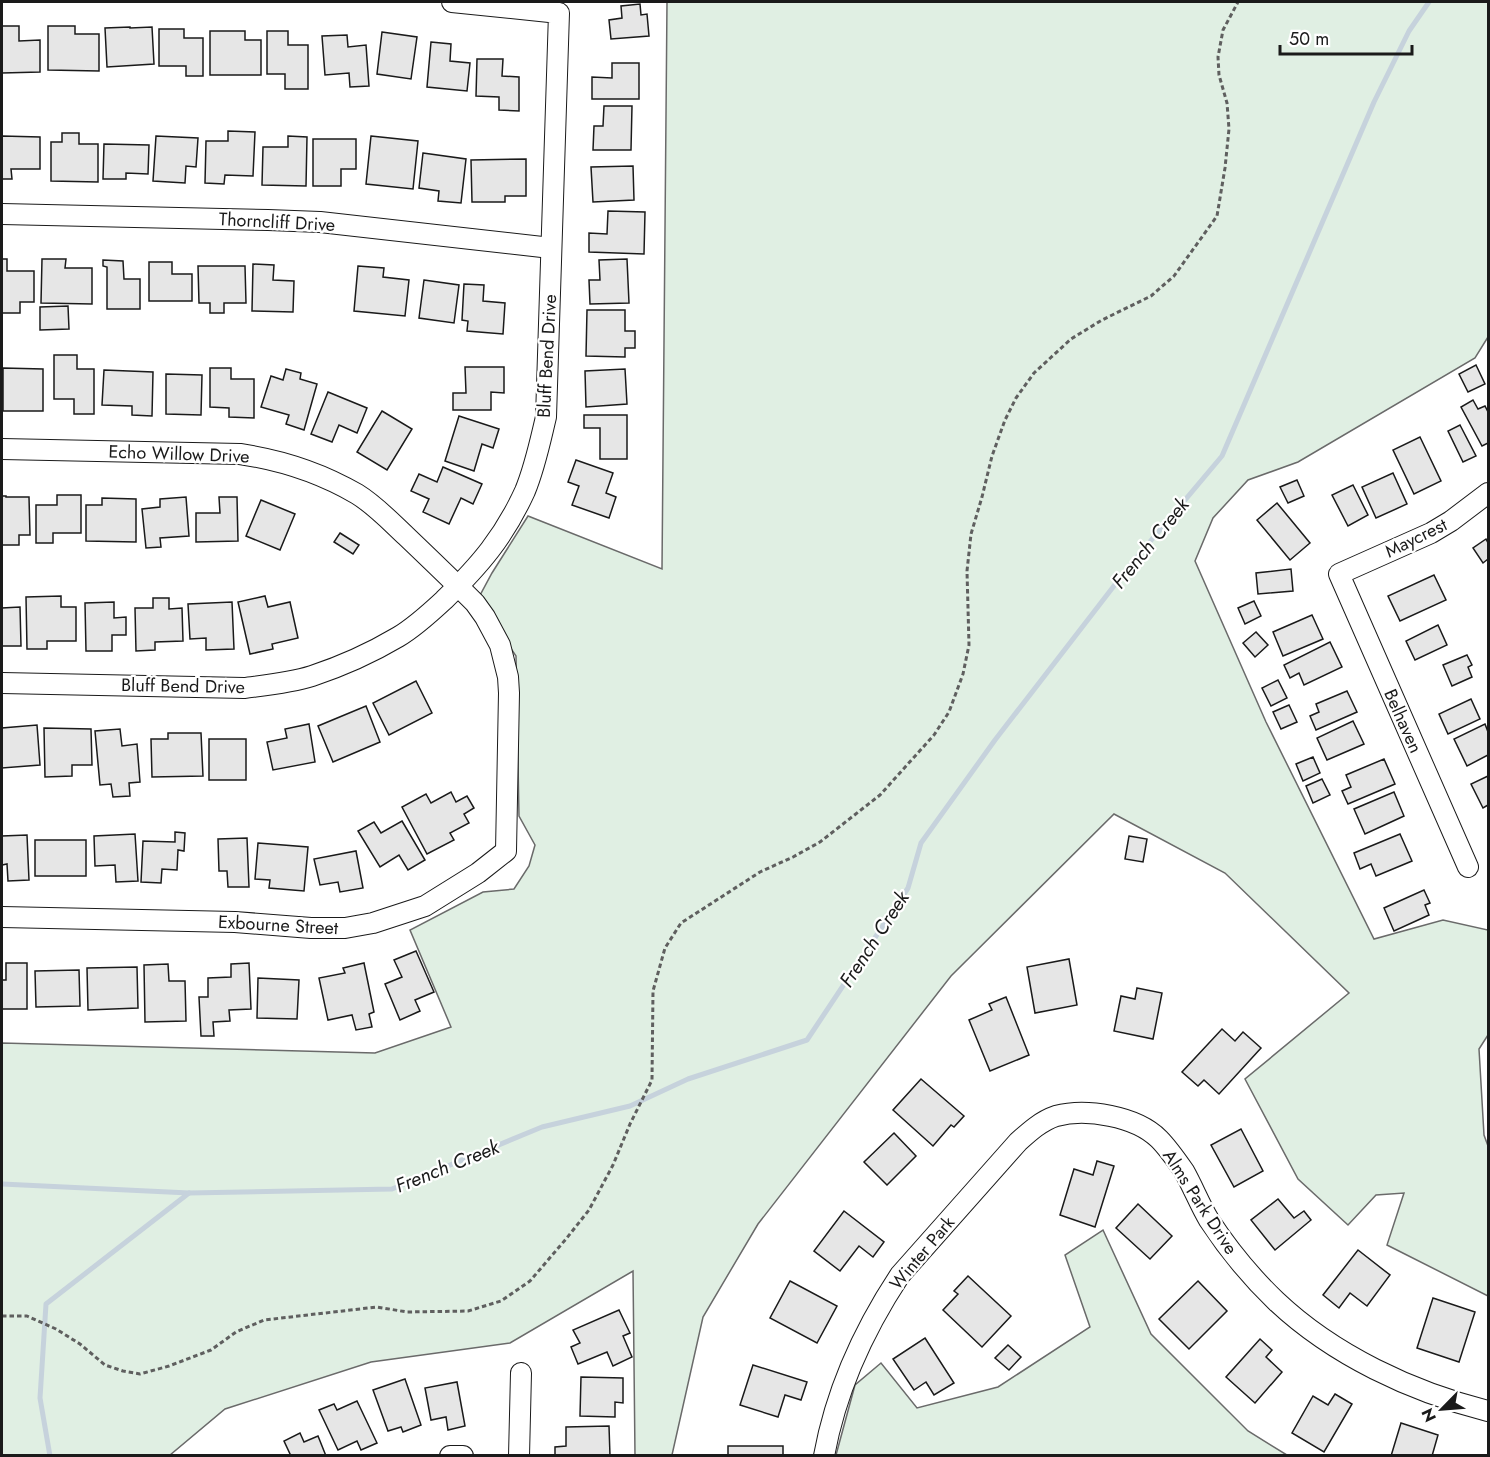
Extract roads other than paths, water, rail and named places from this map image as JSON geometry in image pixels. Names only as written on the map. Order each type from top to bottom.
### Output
[{"type":"street","name":"Bluff Bend Drive","points":[[2,683],[244,688],[309,677],[368,654],[400,636],[433,610],[495,546],[526,489],[537,459],[546,417],[559,13],[452,2]]},
{"type":"street","name":"Thorncliff Drive","points":[[2,214],[320,222],[551,248]]},
{"type":"street","name":"Echo Willow Drive","points":[[2,449],[240,454],[286,463],[309,471],[358,495],[381,512],[458,586]]},
{"type":"street","name":"Maycrest","points":[[1339,574],[1431,533],[1452,521],[1488,493]]},
{"type":"street","name":"Belhaven","points":[[1339,574],[1468,867]]},
{"type":"street","name":"Exbourne Street","points":[[2,917],[235,922],[310,928],[345,928],[373,923],[425,906],[478,873],[506,851],[510,693],[505,661],[493,631],[475,603],[458,586]]},
{"type":"street","name":"Alms Park Drive","points":[[1090,1113],[1111,1116],[1144,1127],[1159,1139],[1184,1171],[1208,1218],[1235,1256],[1276,1301],[1318,1336],[1359,1361],[1396,1379],[1488,1411]]},
{"type":"street","name":"Winter Park","points":[[824,1455],[838,1398],[850,1364],[868,1326],[900,1275],[1030,1131],[1055,1117],[1090,1113]]},
{"type":"street","points":[[519,1455],[521,1373]]},
{"type":"street","points":[[450,1455],[463,1455]]},
{"type":"waterway","name":"French Creek","points":[[2,1184],[189,1193],[392,1189],[542,1127],[630,1106],[688,1079],[807,1040],[908,888],[921,843],[995,740],[1127,569],[1222,456],[1374,102],[1409,31],[1429,2]]},
{"type":"waterway","points":[[50,1456],[40,1398],[46,1304],[189,1193]]}]
